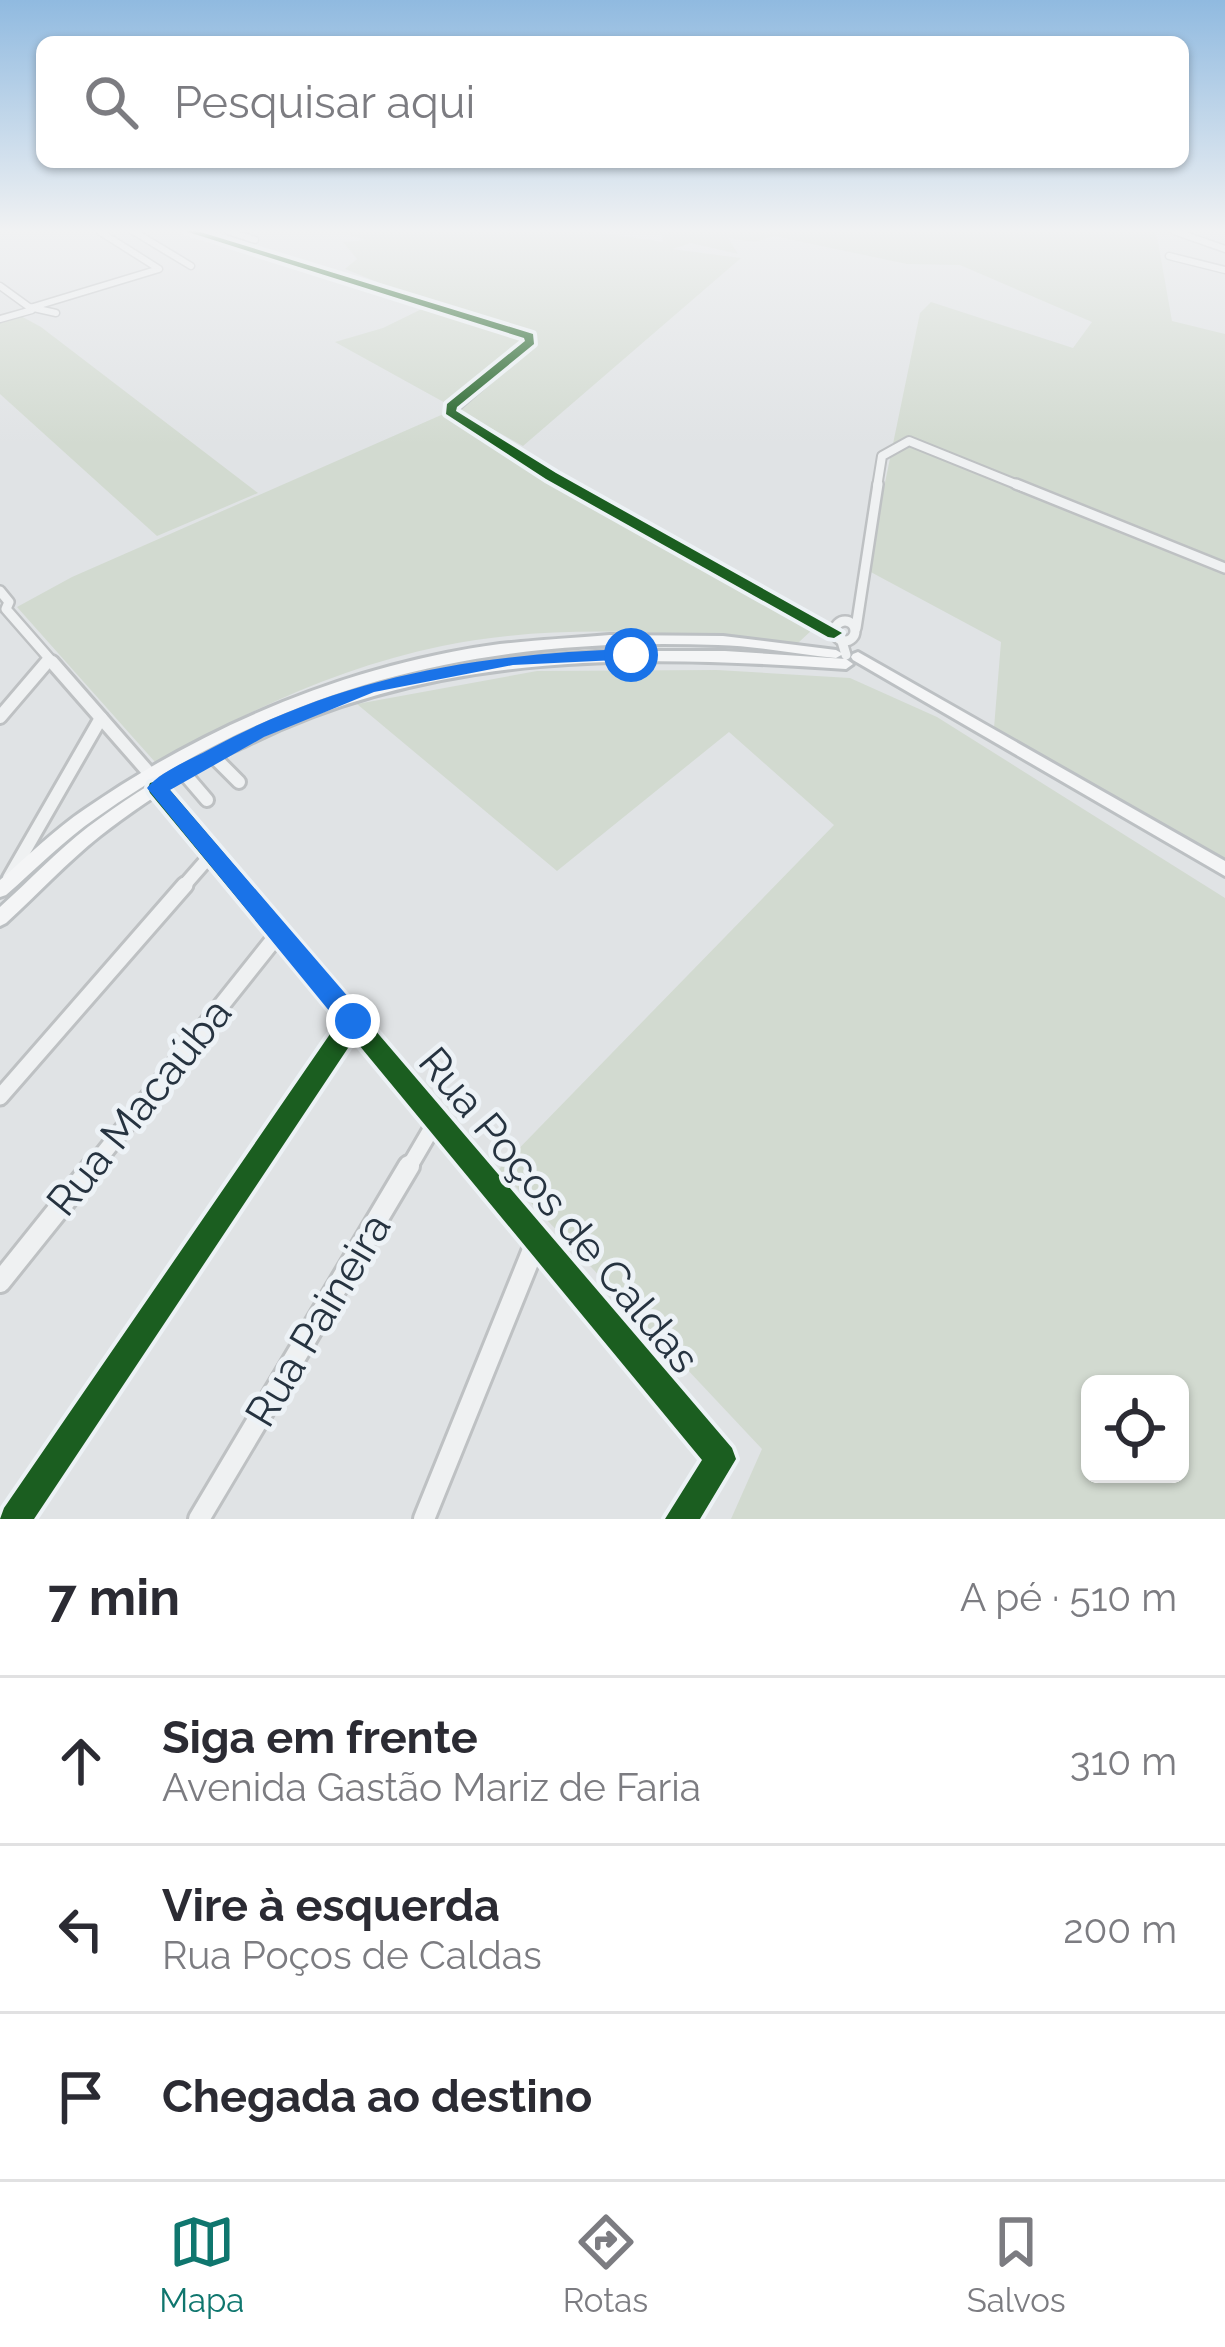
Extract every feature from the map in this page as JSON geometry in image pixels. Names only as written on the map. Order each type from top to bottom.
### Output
[{"type":"main road","points":[[2,888],[83,820],[253,726],[370,686],[513,659],[851,659],[920,691],[983,733],[1225,869]]},
{"type":"main road","points":[[0,918],[153,781],[183,772],[253,726]]},
{"type":"street","points":[[22,302],[37,316],[53,315]]},
{"type":"street","points":[[0,317],[58,302]]},
{"type":"street","points":[[421,302],[526,334],[531,340],[450,412],[550,476],[837,636],[851,659]]},
{"type":"street","points":[[851,659],[882,456],[912,440],[1225,568]]},
{"type":"street","name":"Rua Poços de Caldas","points":[[0,591],[9,602],[2,610],[101,718],[211,856],[721,1459],[681,1519]]},
{"type":"street","points":[[837,636],[842,623],[857,631]]},
{"type":"street","points":[[0,717],[49,659]]},
{"type":"street","points":[[2,888],[101,718]]},
{"type":"street","points":[[212,755],[239,782]]},
{"type":"street","points":[[183,772],[207,800]]},
{"type":"street","points":[[0,1097],[211,856]]},
{"type":"street","name":"Rua Macaúba","points":[[0,1282],[279,933]]},
{"type":"street","points":[[15,1519],[353,1021]]},
{"type":"street","name":"Rua Paineira","points":[[200,1519],[436,1121]]},
{"type":"street","points":[[424,1519],[537,1240]]},
{"type":"shaded area","points":[[427,302],[690,302],[523,446],[335,342],[383,328],[432,304]]},
{"type":"shaded area","points":[[931,302],[1073,348],[1092,322],[1045,302],[1169,302],[1172,321],[1225,334],[1225,863],[994,728],[1001,642],[867,570],[920,313]]},
{"type":"shaded area","points":[[19,315],[258,493],[157,536],[0,394],[0,321]]},
{"type":"shaded area","points":[[448,412],[813,629],[798,643],[575,632],[442,646],[366,666],[294,693],[155,762],[17,607],[72,577]]},
{"type":"shaded area","points":[[717,670],[850,678],[937,717],[1225,898],[1225,1519],[731,1519],[762,1449],[499,1169],[834,825],[729,732],[557,871],[357,704],[537,671]]},
{"type":"cycle path","points":[[419,302],[529,336],[530,342],[451,406],[450,412],[551,476],[834,633]]},
{"type":"cycle path","points":[[157,788],[721,1459],[681,1519]]},
{"type":"cycle path","points":[[15,1519],[353,1021]]},
{"type":"route","points":[[353,1021],[157,788],[257,732],[370,686],[513,659],[631,655]]}]
